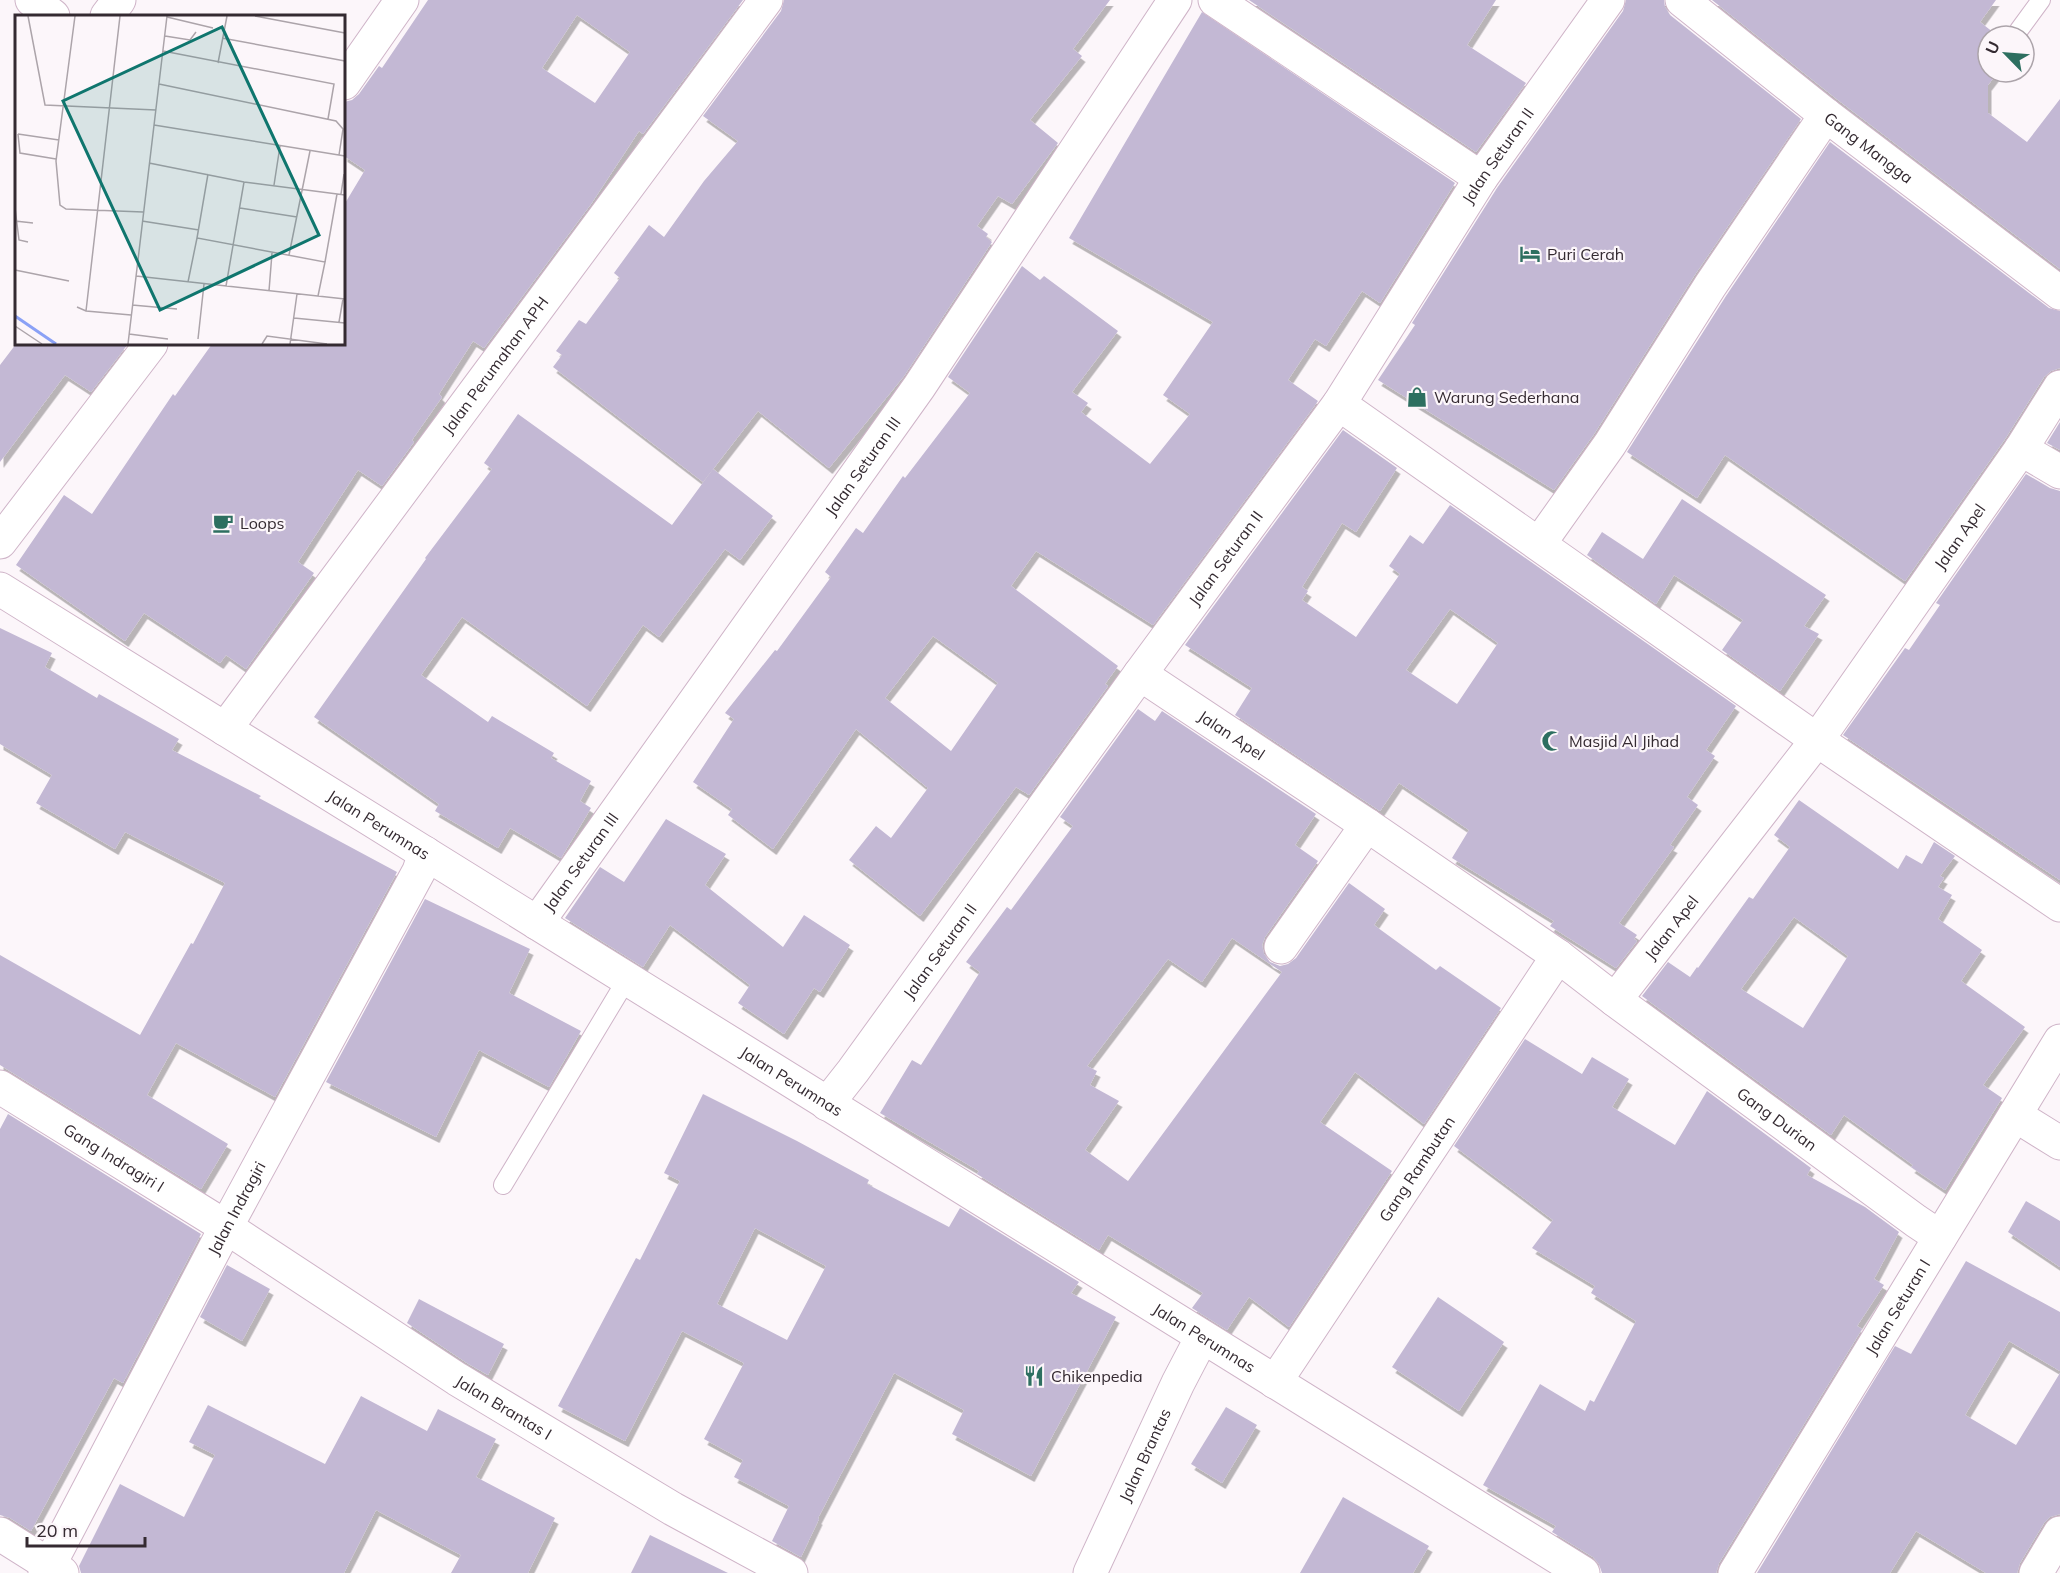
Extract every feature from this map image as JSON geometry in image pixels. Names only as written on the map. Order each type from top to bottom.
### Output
[{"type":"street","points":[[32,0],[52,15]]},
{"type":"street","points":[[108,15],[119,0]]},
{"type":"street","points":[[345,82],[402,0]]},
{"type":"street","name":"Jalan Perumahan APH","points":[[225,729],[766,0]]},
{"type":"street","name":"Jalan Seturan III","points":[[537,923],[919,387],[1175,0]]},
{"type":"street","points":[[1215,0],[1481,178]]},
{"type":"street","name":"Jalan Seturan II","points":[[827,1104],[1339,404],[1481,178],[1608,0]]},
{"type":"street","name":"Gang Mangga","points":[[1682,0],[1826,115],[2060,293]]},
{"type":"street","points":[[1539,544],[1610,444],[1710,286],[1826,115]]},
{"type":"street","points":[[0,542],[150,345]]},
{"type":"street","name":"Jalan Apel","points":[[1140,674],[1558,956],[1615,1000],[1817,740],[2021,449],[2060,387]]},
{"type":"street","points":[[1339,404],[1817,740],[2060,905]]},
{"type":"street","points":[[2021,449],[2060,472]]},
{"type":"street","name":"Jalan Perumnas","points":[[0,589],[1583,1573]]},
{"type":"street","points":[[1281,947],[1367,825]]},
{"type":"street","name":"Jalan Indragiri","points":[[52,1570],[226,1227],[419,871],[424,853]]},
{"type":"street","name":"Gang Rambutan","points":[[1275,1382],[1558,956]]},
{"type":"street","name":"Gang Durian","points":[[1615,1000],[1940,1237]]},
{"type":"street","name":"Jalan Seturan I","points":[[1735,1573],[2060,1041]]},
{"type":"street","name":"Gang Indragiri I","points":[[0,1087],[226,1227]]},
{"type":"street","points":[[2015,1115],[2060,1143]]},
{"type":"street","name":"Jalan Brantas I","points":[[226,1227],[467,1384],[674,1509],[790,1573]]},
{"type":"street","name":"Jalan Brantas","points":[[1089,1573],[1202,1336]]},
{"type":"street","points":[[2036,1573],[2060,1533]]},
{"type":"street","points":[[0,1534],[52,1570]]},
{"type":"lane","points":[[2023,24],[2041,0]]},
{"type":"lane","points":[[503,1185],[627,979]]},
{"type":"building","points":[[428,0],[743,0],[643,134],[639,131],[591,204],[484,348],[473,341],[439,394],[442,397],[412,440],[414,442],[382,486],[358,470],[298,562],[314,573],[246,669],[226,655],[220,663],[144,613],[125,641],[16,565],[64,495],[92,514],[173,394],[175,396],[211,345],[345,345],[345,203],[365,170],[345,157],[345,102],[352,100],[359,94],[379,66],[382,68]],"holes":[[[577,15],[630,52],[595,103],[542,68]]]},
{"type":"building","points":[[784,0],[1110,0],[1073,49],[1082,56],[1030,120],[1058,143],[1012,204],[998,196],[977,226],[988,234],[986,237],[992,242],[904,376],[829,468],[758,411],[703,482],[553,367],[562,355],[556,351],[579,320],[586,324],[620,278],[614,273],[649,225],[664,237],[704,181],[738,141],[703,116],[781,11]]},
{"type":"building","points":[[1249,0],[1496,0],[1467,45],[1526,83],[1476,152]]},
{"type":"building","points":[[1626,0],[1664,0],[1670,15],[1801,119],[1694,276],[1594,434],[1554,490],[1378,380],[1415,325],[1412,323],[1497,188],[1623,11]]},
{"type":"building","points":[[1712,0],[1996,0],[1980,22],[1983,24],[1976,24],[1976,84],[1989,84],[1988,113],[2027,142],[2060,99],[2060,269],[1838,100]]},
{"type":"building","points":[[1202,12],[1455,183],[1380,303],[1362,291],[1326,346],[1315,339],[1288,380],[1318,401],[1153,625],[1036,551],[1011,586],[1118,666],[1105,684],[1108,686],[1029,795],[1016,787],[920,916],[849,860],[876,826],[891,838],[928,788],[856,729],[773,849],[728,815],[732,809],[693,782],[734,719],[725,713],[775,650],[777,651],[831,577],[825,572],[856,528],[863,533],[903,476],[905,478],[970,393],[948,377],[1022,266],[1040,280],[1044,276],[1118,331],[1072,392],[1088,403],[1081,412],[1150,464],[1190,414],[1163,395],[1213,322],[1069,238]],"holes":[[[933,636],[998,683],[951,751],[885,698]]]},
{"type":"building","points":[[1830,142],[2049,308],[2060,311],[2060,368],[2044,377],[2005,439],[1905,581],[1725,455],[1697,498],[1627,452],[1726,296]]},
{"type":"building","points":[[15,345],[127,345],[91,392],[65,375],[0,462],[0,365]]},
{"type":"building","points":[[518,414],[672,525],[713,469],[773,516],[740,560],[725,549],[659,637],[643,625],[587,706],[462,617],[421,675],[488,722],[492,716],[554,753],[551,758],[591,781],[580,801],[591,808],[561,858],[510,828],[498,848],[435,811],[439,804],[314,717],[425,558],[492,469],[484,463]]},
{"type":"building","points":[[2060,422],[2060,450],[2047,443]]},
{"type":"building","points":[[1343,430],[1397,468],[1356,532],[1342,523],[1302,587],[1308,591],[1302,600],[1356,637],[1400,574],[1389,566],[1410,535],[1423,544],[1450,505],[1736,706],[1706,750],[1715,756],[1687,797],[1698,805],[1670,845],[1674,847],[1619,923],[1637,935],[1634,939],[1637,941],[1616,968],[1550,926],[1554,921],[1452,858],[1469,830],[1399,783],[1380,811],[1235,715],[1252,688],[1185,645]],"holes":[[[1450,609],[1498,643],[1457,704],[1406,670]]]},
{"type":"building","points":[[2026,474],[2060,491],[2060,880],[1843,735],[1905,648],[1909,650],[1940,605],[1936,603]]},
{"type":"building","points":[[1682,499],[1826,595],[1804,626],[1819,634],[1780,691],[1722,650],[1743,620],[1674,575],[1656,604],[1587,555],[1602,532],[1643,559]]},
{"type":"building","points":[[0,628],[52,653],[45,667],[97,698],[99,694],[179,739],[172,750],[261,796],[259,798],[397,872],[275,1097],[176,1043],[147,1095],[228,1144],[201,1189],[0,1065],[0,955],[140,1035],[191,943],[193,944],[225,883],[125,832],[115,849],[36,803],[52,775],[0,744]]},
{"type":"building","points":[[1138,709],[1155,721],[1162,711],[1316,814],[1295,845],[1318,861],[1265,937],[1262,945],[1264,954],[1270,962],[1280,966],[1296,958],[1349,883],[1385,909],[1374,925],[1436,970],[1440,966],[1501,1008],[1424,1124],[1355,1072],[1320,1122],[1392,1171],[1289,1327],[1249,1297],[1227,1330],[1192,1308],[1203,1293],[1108,1235],[1099,1250],[977,1174],[979,1171],[880,1113],[912,1060],[921,1065],[980,972],[966,962],[1007,907],[1011,910],[1073,826],[1060,817]],"holes":[[[1232,938],[1282,972],[1128,1181],[1085,1150],[1119,1101],[1090,1085],[1097,1071],[1087,1066],[1168,959],[1202,982]]]},
{"type":"building","points":[[1799,800],[1898,869],[1906,855],[1922,864],[1934,842],[1955,856],[1940,876],[1944,878],[1938,887],[1952,895],[1938,919],[1982,950],[1961,981],[2025,1027],[1983,1085],[2002,1098],[1945,1190],[1911,1167],[1913,1165],[1844,1115],[1831,1135],[1642,996],[1668,962],[1690,977],[1698,968],[1749,897],[1753,899],[1790,847],[1774,835]],"holes":[[[1794,917],[1848,956],[1803,1028],[1741,989]]]},
{"type":"building","points":[[666,819],[726,854],[705,885],[783,947],[804,915],[850,945],[820,992],[814,988],[784,1034],[738,1003],[750,985],[670,925],[643,967],[565,918],[600,867],[624,882]]},
{"type":"building","points":[[425,899],[530,949],[509,993],[581,1031],[549,1087],[479,1050],[436,1137],[326,1082]]},
{"type":"building","points":[[1525,1039],[1582,1074],[1592,1057],[1629,1079],[1612,1107],[1675,1145],[1707,1091],[1811,1168],[1807,1175],[1865,1207],[1899,1232],[1874,1279],[1884,1285],[1857,1326],[1862,1329],[1719,1563],[1716,1573],[1602,1573],[1593,1557],[1552,1532],[1556,1526],[1483,1485],[1540,1384],[1585,1411],[1590,1400],[1594,1402],[1636,1321],[1591,1293],[1595,1286],[1532,1248],[1553,1220],[1454,1146]]},
{"type":"building","points":[[703,1094],[797,1141],[869,1180],[867,1184],[949,1227],[960,1208],[1079,1282],[1071,1293],[1116,1317],[1031,1476],[952,1434],[964,1410],[894,1373],[818,1518],[801,1557],[772,1541],[789,1506],[734,1477],[743,1460],[704,1439],[744,1363],[682,1331],[625,1441],[558,1406],[636,1258],[640,1260],[680,1181],[664,1173]],"holes":[[[755,1228],[826,1266],[787,1340],[717,1304]]]},
{"type":"building","points":[[8,1114],[201,1234],[123,1383],[114,1378],[31,1531],[10,1518],[0,1515],[0,1129]]},
{"type":"building","points":[[2026,1201],[2060,1221],[2060,1267],[2008,1232]]},
{"type":"building","points":[[1966,1261],[2060,1312],[2060,1371],[2009,1341],[1965,1415],[2016,1445],[2060,1373],[2060,1514],[2050,1517],[2044,1523],[2020,1563],[2017,1573],[1986,1573],[1916,1531],[1890,1573],[1757,1573],[1895,1346],[1911,1354]]},
{"type":"building","points":[[227,1265],[270,1289],[242,1341],[200,1317]]},
{"type":"building","points":[[1438,1297],[1504,1342],[1459,1411],[1392,1367]]},
{"type":"building","points":[[419,1299],[504,1344],[488,1375],[407,1323]]},
{"type":"building","points":[[361,1396],[427,1431],[438,1409],[496,1439],[476,1477],[555,1518],[528,1573],[451,1573],[461,1555],[376,1510],[344,1573],[81,1573],[79,1566],[120,1484],[184,1517],[215,1455],[189,1442],[208,1405],[325,1464]]},
{"type":"building","points":[[1226,1407],[1257,1425],[1222,1483],[1191,1464]]},
{"type":"building","points":[[1343,1497],[1429,1546],[1413,1573],[1300,1573]]},
{"type":"building","points":[[650,1535],[728,1573],[631,1573]]},
{"type":"place","name":"Puri Cerah","points":[[1530,254]]},
{"type":"place","name":"Warung Sederhana","points":[[1417,397]]},
{"type":"place","name":"Loops","points":[[223,523]]},
{"type":"place","name":"Masjid Al Jihad","points":[[1552,741]]},
{"type":"place","name":"Chikenpedia","points":[[1034,1376]]}]
